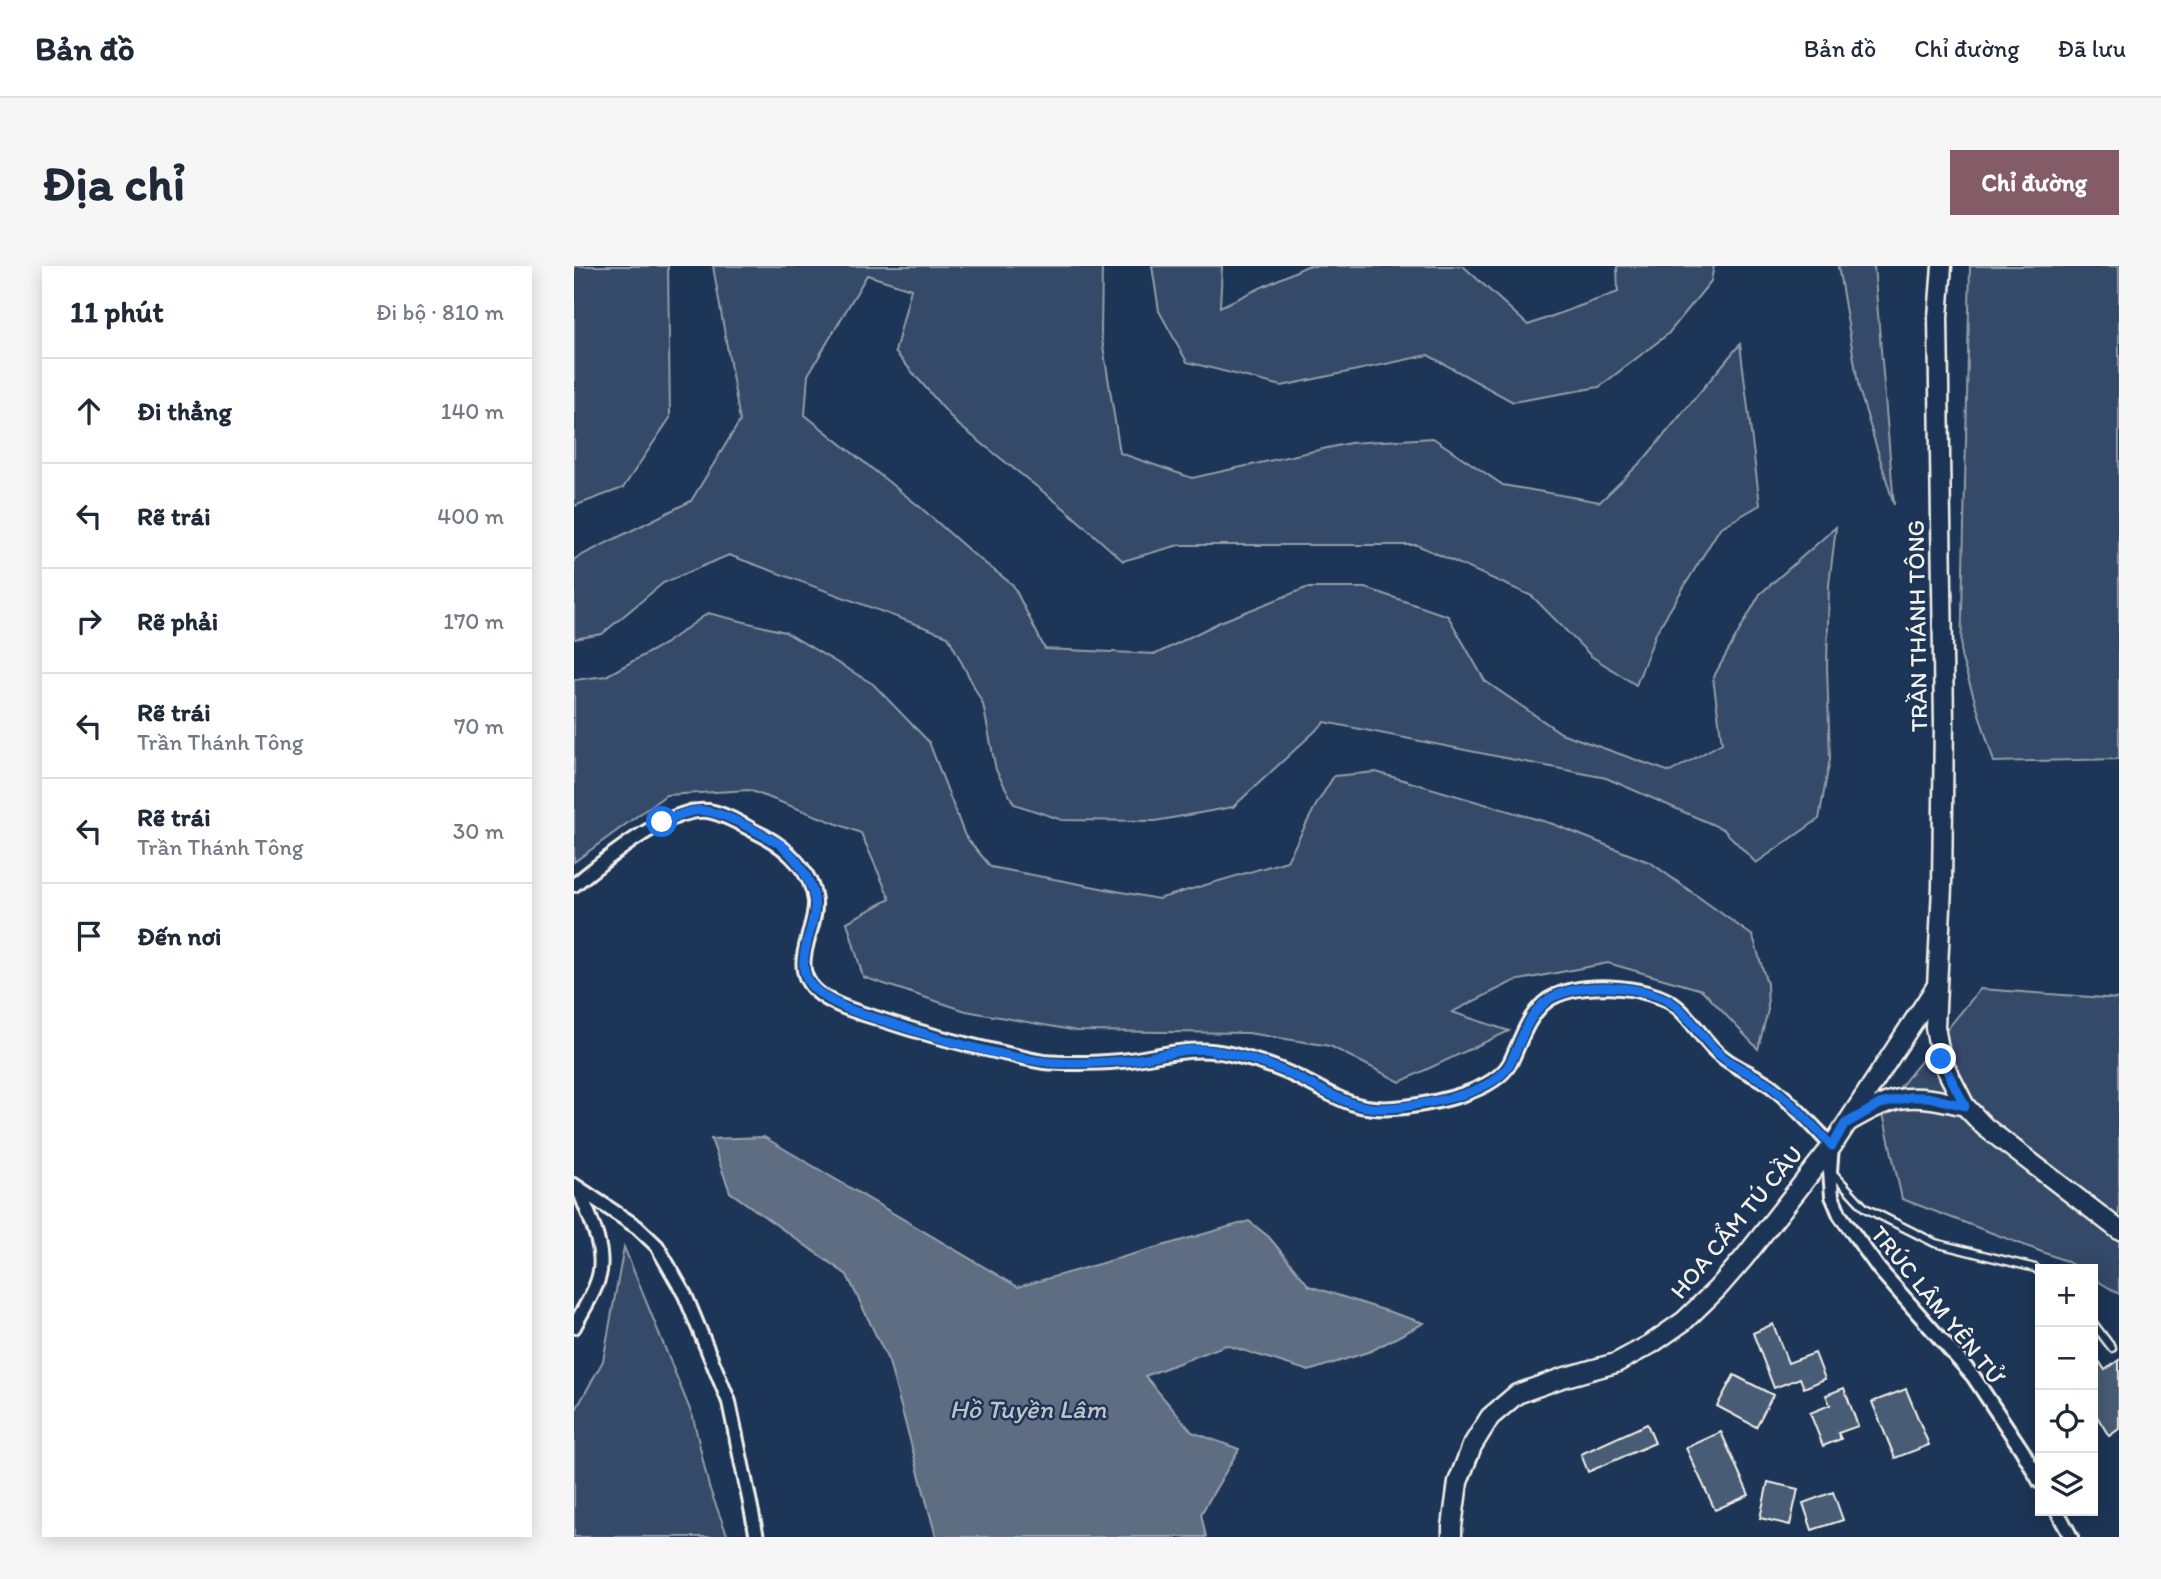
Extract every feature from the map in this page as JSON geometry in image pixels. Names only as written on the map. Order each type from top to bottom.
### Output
[{"type":"main road","name":"TRẦN THÁNH TÔNG","points":[[1942,266],[1938,317],[1944,736],[1942,887],[1935,1027],[1941,1059],[1965,1106],[1985,1127],[2119,1230]]},
{"type":"main road","points":[[1832,1146],[1937,986]]},
{"type":"main road","points":[[1845,1124],[1880,1104],[1896,1099],[1928,1097],[1965,1106]]},
{"type":"main road","name":"HOA CẨM TÚ CẦU","points":[[1452,1537],[1458,1482],[1472,1446],[1490,1417],[1517,1394],[1616,1363],[1651,1344],[1684,1321],[1744,1258],[1832,1146]]},
{"type":"street","points":[[574,885],[662,822],[695,811],[714,812],[780,844],[796,860],[807,879],[815,903],[803,968],[817,991],[850,1010],[922,1033],[1037,1061],[1126,1061],[1181,1051],[1217,1051],[1277,1069],[1340,1101],[1368,1109],[1431,1103],[1486,1085],[1506,1069],[1533,1014],[1549,999],[1559,994],[1573,990],[1605,988],[1646,993],[1669,1000],[1717,1053],[1770,1086],[1803,1115],[1832,1146]]},
{"type":"street","name":"TRÚC LÂM YÊN TỬ","points":[[1832,1146],[1832,1196],[1840,1214],[1879,1269],[1973,1376],[2035,1473]]},
{"type":"street","points":[[574,1327],[597,1282],[601,1264],[596,1235],[576,1188]]},
{"type":"street","points":[[576,1188],[637,1227],[657,1247],[685,1295],[729,1402],[757,1537]]},
{"type":"street","points":[[2060,1516],[2071,1537]]},
{"type":"lane","points":[[1830,1171],[1865,1208],[1935,1243],[2035,1268]]},
{"type":"lane","points":[[2096,1327],[2112,1348]]},
{"type":"shaded area","points":[[574,266],[668,266],[670,418],[623,488],[574,506]]},
{"type":"shaded area","points":[[713,266],[1102,266],[1101,333],[1120,453],[1192,478],[1350,443],[1433,438],[1503,485],[1600,502],[1645,458],[1740,344],[1760,505],[1720,528],[1657,631],[1636,685],[1591,656],[1532,596],[1417,545],[1179,545],[1123,561],[1065,509],[956,423],[895,352],[911,289],[867,275],[808,375],[805,415],[1013,585],[1045,649],[1156,654],[1220,622],[1306,588],[1366,588],[1448,616],[1485,681],[1561,733],[1670,772],[1722,743],[1713,678],[1760,594],[1836,527],[1829,585],[1827,666],[1830,759],[1819,819],[1756,863],[1723,829],[1606,778],[1325,722],[1233,807],[1155,821],[1062,820],[1014,804],[996,770],[983,704],[948,636],[729,555],[663,583],[602,634],[574,639],[574,559],[691,501],[740,421]]},
{"type":"shaded area","points":[[1152,266],[1222,266],[1220,307],[1307,266],[1463,266],[1528,325],[1618,292],[1617,266],[1714,266],[1711,281],[1668,334],[1599,387],[1513,402],[1428,355],[1282,386],[1187,362],[1159,311]]},
{"type":"shaded area","points":[[1838,266],[1874,266],[1894,505],[1859,389]]},
{"type":"shaded area","points":[[1970,266],[2119,266],[2119,759],[1994,762],[1961,656]]},
{"type":"shaded area","points":[[708,613],[785,632],[873,684],[929,742],[965,836],[991,867],[1158,899],[1287,861],[1334,776],[1376,772],[1553,824],[1651,863],[1753,936],[1767,984],[1768,1010],[1758,1049],[1702,990],[1608,963],[1514,981],[1452,1012],[1509,1031],[1400,1082],[1330,1046],[1248,1033],[1077,1031],[966,1011],[863,977],[847,922],[890,899],[861,833],[749,790],[666,795],[574,862],[574,680],[606,676],[666,643]]},
{"type":"shaded area","points":[[1980,989],[2119,999],[2119,1294],[2098,1281],[2098,1264],[2071,1264],[1902,1199],[1882,1109]]},
{"type":"shaded area","points":[[624,1247],[693,1417],[709,1487],[728,1537],[574,1537],[574,1413],[603,1361]]},
{"type":"water","name":"Hồ Tuyền Lâm","points":[[764,1137],[1018,1287],[1249,1221],[1269,1237],[1309,1286],[1424,1323],[1371,1351],[1309,1371],[1226,1345],[1145,1376],[1192,1432],[1239,1449],[1201,1514],[1206,1537],[936,1537],[889,1362],[847,1275],[730,1192],[711,1139]]},
{"type":"building","points":[[1773,1324],[1788,1363],[1815,1353],[1825,1379],[1804,1388],[1800,1378],[1774,1388],[1753,1333]]},
{"type":"building","points":[[2098,1360],[2105,1370],[2119,1360],[2119,1429],[2109,1436],[2098,1418]]},
{"type":"building","points":[[1734,1375],[1773,1395],[1756,1427],[1717,1406]]},
{"type":"building","points":[[1844,1388],[1858,1426],[1838,1433],[1841,1439],[1823,1446],[1810,1413],[1830,1405],[1826,1395]]},
{"type":"building","points":[[1906,1389],[1929,1445],[1895,1458],[1872,1402]]},
{"type":"building","points":[[1647,1424],[1655,1443],[1588,1472],[1581,1454]]},
{"type":"building","points":[[1721,1432],[1749,1495],[1715,1510],[1686,1448]]},
{"type":"building","points":[[1768,1482],[1798,1489],[1790,1525],[1760,1518]]},
{"type":"building","points":[[1833,1492],[1843,1520],[1812,1530],[1803,1503]]},
{"type":"route","points":[[662,822],[695,811],[714,812],[780,844],[788,851],[807,879],[815,903],[803,968],[817,991],[850,1010],[922,1033],[1037,1061],[1126,1061],[1204,1049],[1254,1060],[1356,1106],[1368,1109],[1403,1107],[1431,1103],[1475,1090],[1499,1076],[1510,1063],[1533,1014],[1549,999],[1573,990],[1623,989],[1669,1000],[1717,1053],[1770,1086],[1803,1115],[1832,1146],[1845,1124],[1880,1104],[1896,1099],[1928,1097],[1965,1106],[1941,1059]]}]
